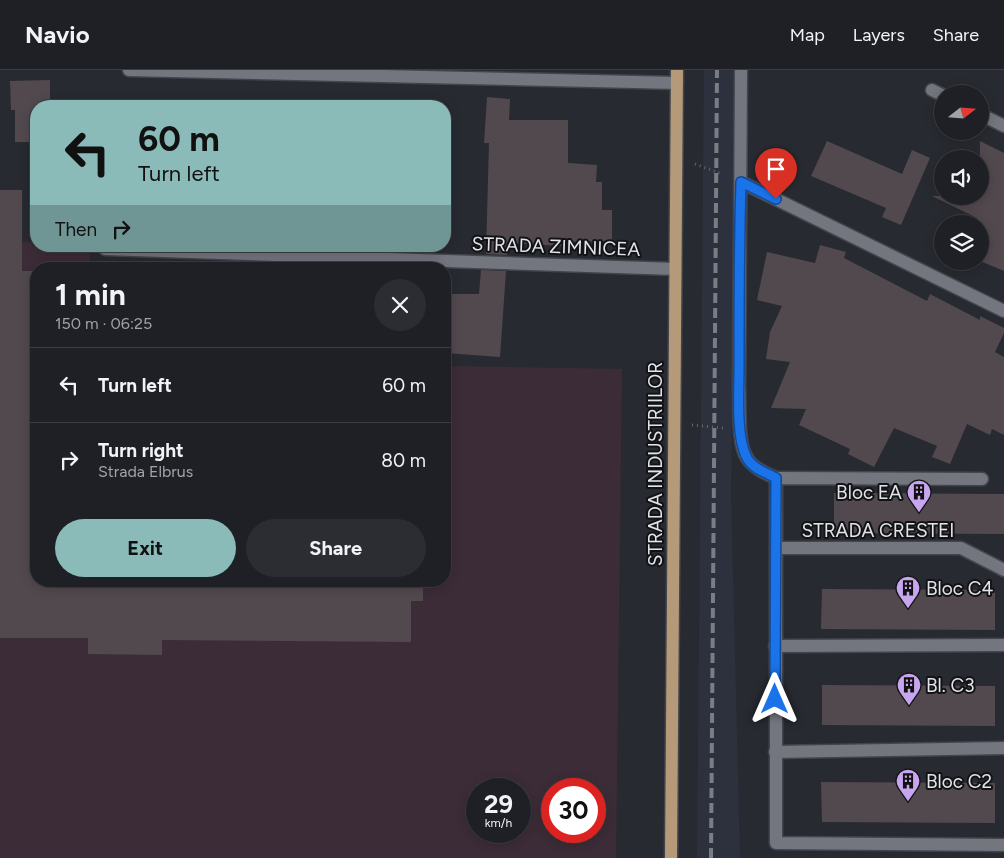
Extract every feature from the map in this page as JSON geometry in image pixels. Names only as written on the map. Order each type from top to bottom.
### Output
[{"type":"main road","name":"STRADA INDUSTRIILOR","points":[[671,858],[677,70]]},
{"type":"street","points":[[128,70],[677,84]]},
{"type":"street","points":[[742,70],[739,378],[741,430],[743,448],[747,458],[756,468],[776,478],[982,479]]},
{"type":"street","points":[[989,118],[1004,126]]},
{"type":"street","points":[[741,182],[1004,311]]},
{"type":"street","name":"STRADA ZIMNICEA","points":[[191,252],[676,269]]},
{"type":"street","points":[[776,478],[776,843],[1004,845]]},
{"type":"street","name":"STRADA CRESTEI","points":[[776,548],[961,548],[1004,570]]},
{"type":"street","points":[[775,646],[1004,645]]},
{"type":"street","points":[[775,752],[1004,748]]},
{"type":"path","points":[[676,156],[741,182]]},
{"type":"path","points":[[674,423],[741,430]]},
{"type":"shaded area","points":[[704,70],[736,70],[731,494],[740,858],[697,858]]},
{"type":"shaded area","points":[[0,241],[30,242],[30,252],[90,252],[90,262],[30,262],[30,587],[451,587],[451,366],[622,369],[616,858],[0,858]]},
{"type":"building","points":[[50,80],[50,100],[30,100],[30,142],[15,142],[15,110],[11,110],[10,81]]},
{"type":"building","points":[[487,97],[510,99],[509,120],[568,120],[568,163],[597,165],[596,182],[602,182],[602,210],[612,210],[612,241],[563,242],[563,246],[511,243],[511,246],[507,246],[507,255],[486,254],[489,143],[484,143]]},
{"type":"building","points":[[827,141],[902,174],[912,150],[930,158],[901,225],[882,217],[886,208],[811,176]]},
{"type":"building","points":[[980,141],[1004,153],[1004,271],[989,265],[989,215],[971,215],[950,205],[989,205],[989,150],[980,150]]},
{"type":"building","points":[[0,190],[22,190],[22,271],[30,271],[30,587],[423,587],[423,601],[411,601],[411,642],[162,640],[162,655],[88,654],[88,638],[0,638]]},
{"type":"building","points":[[820,245],[846,252],[844,258],[927,301],[930,294],[980,320],[980,316],[1004,328],[1004,333],[995,352],[1004,357],[1004,435],[992,429],[990,435],[967,424],[950,464],[932,457],[937,446],[894,428],[874,467],[848,454],[850,449],[799,425],[806,409],[771,408],[790,362],[766,359],[770,332],[782,306],[757,300],[767,252],[815,263]]},
{"type":"building","points":[[481,270],[506,271],[500,357],[451,353],[451,294],[479,294]]},
{"type":"building","name":"Bloc EA","points":[[834,493],[1004,494],[1004,534],[834,533]]},
{"type":"building","name":"Bloc C4","points":[[822,589],[995,590],[995,630],[821,629]]},
{"type":"building","name":"Bl. C3","points":[[822,685],[995,686],[995,726],[822,725]]},
{"type":"building","name":"Bloc C2","points":[[821,782],[995,783],[995,823],[822,822]]},
{"type":"railway","points":[[711,858],[717,70]]},
{"type":"place","name":"Bloc EA","points":[[919,513]]},
{"type":"place","name":"Bloc C4","points":[[908,609]]},
{"type":"place","name":"Bl. C3","points":[[909,706]]},
{"type":"place","name":"Bloc C2","points":[[908,802]]},
{"type":"route","points":[[775,699],[776,478],[756,468],[747,458],[743,448],[741,430],[739,387],[741,182],[776,199]]}]
